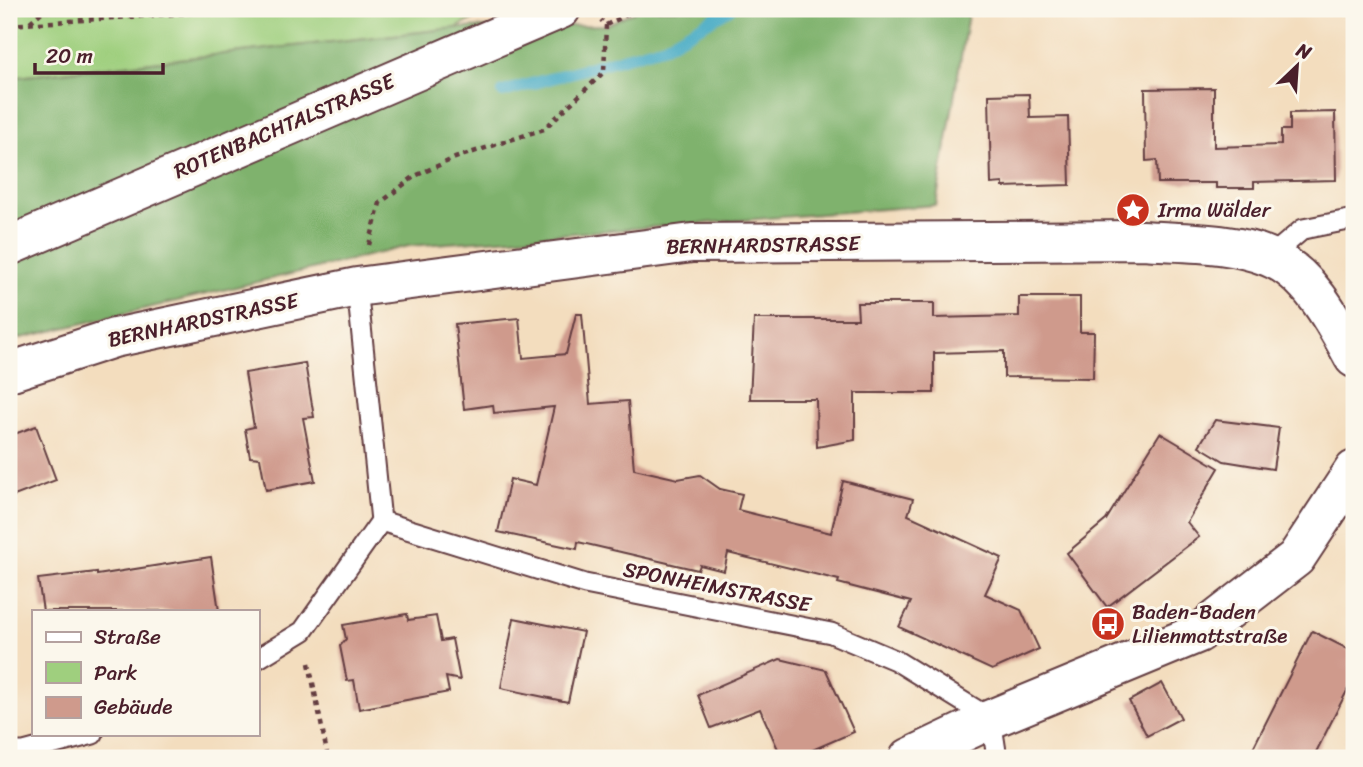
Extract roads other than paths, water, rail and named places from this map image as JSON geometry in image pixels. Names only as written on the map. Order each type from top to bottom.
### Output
[{"type":"street","name":"ROTENBACHTALSTRASSE","points":[[9,246],[561,9]]},
{"type":"street","name":"BERNHARDSTRASSE","points":[[9,372],[114,338],[357,287],[692,243],[1141,240],[1211,244],[1270,257],[1302,280],[1334,322],[1354,358]]},
{"type":"street","points":[[909,758],[991,719],[1199,633],[1296,558],[1354,470]]},
{"type":"lane","points":[[1270,257],[1303,229],[1354,219]]},
{"type":"lane","points":[[259,658],[303,631],[381,522],[357,287]]},
{"type":"lane","name":"SPONHEIMSTRASSE","points":[[381,522],[584,584],[831,633],[895,660],[991,719]]},
{"type":"lane","points":[[991,719],[996,758]]},
{"type":"lane","points":[[9,752],[24,752],[85,736]]},
{"type":"waterway","points":[[503,92],[665,46],[730,9]]},
{"type":"place","name":"Irma Wälder","points":[[1133,210]]},
{"type":"place","name":"Baden-Baden Lilienmattstraße","points":[[1108,624]]}]
